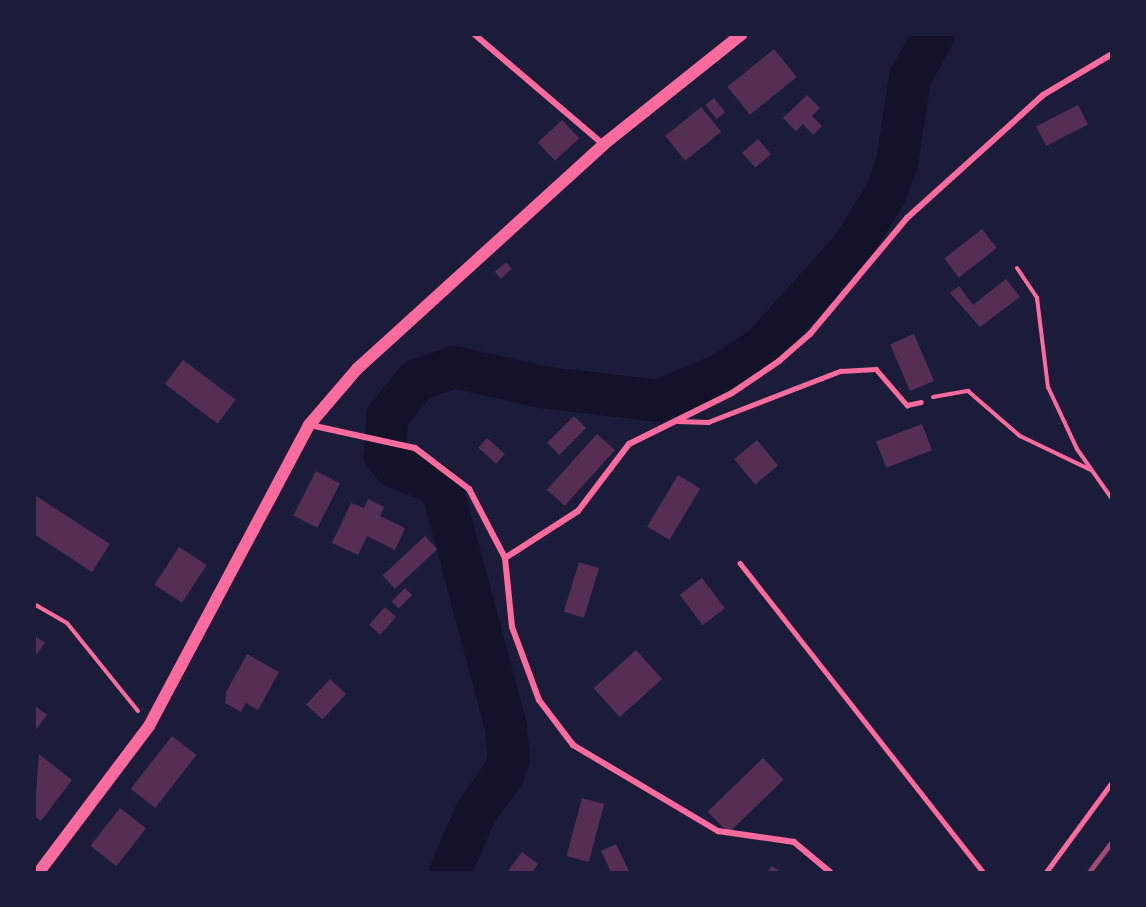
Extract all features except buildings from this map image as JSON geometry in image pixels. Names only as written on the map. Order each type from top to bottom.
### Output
[{"type":"main road","points":[[39,873],[149,726],[309,425],[357,369],[604,144],[742,34]]},
{"type":"street","points":[[474,34],[604,144]]},
{"type":"street","points":[[505,558],[578,511],[629,444],[732,393],[779,361],[810,334],[907,219],[1043,95],[1112,54]]},
{"type":"street","points":[[309,425],[408,446],[440,463],[469,489],[505,558],[512,627],[556,729],[595,762],[718,831],[794,842],[830,873]]},
{"type":"lane","points":[[675,421],[708,422],[840,371],[876,369],[907,405],[921,402]]},
{"type":"lane","points":[[740,563],[982,873]]},
{"type":"lane","points":[[1046,873],[1112,782]]},
{"type":"path","points":[[1017,268],[1037,298],[1048,387],[1092,471],[1112,499]]},
{"type":"path","points":[[921,402],[968,391],[1020,436],[1092,471]]},
{"type":"path","points":[[34,604],[67,623],[149,726]]},
{"type":"waterway","points":[[450,872],[476,812],[503,775],[509,758],[506,727],[444,496],[435,483],[395,467],[385,455],[387,417],[417,380],[454,367],[541,387],[658,401],[720,375],[763,347],[853,247],[886,193],[897,163],[910,78],[934,34]]},
{"type":"railway","points":[[1089,872],[1112,842]]}]
